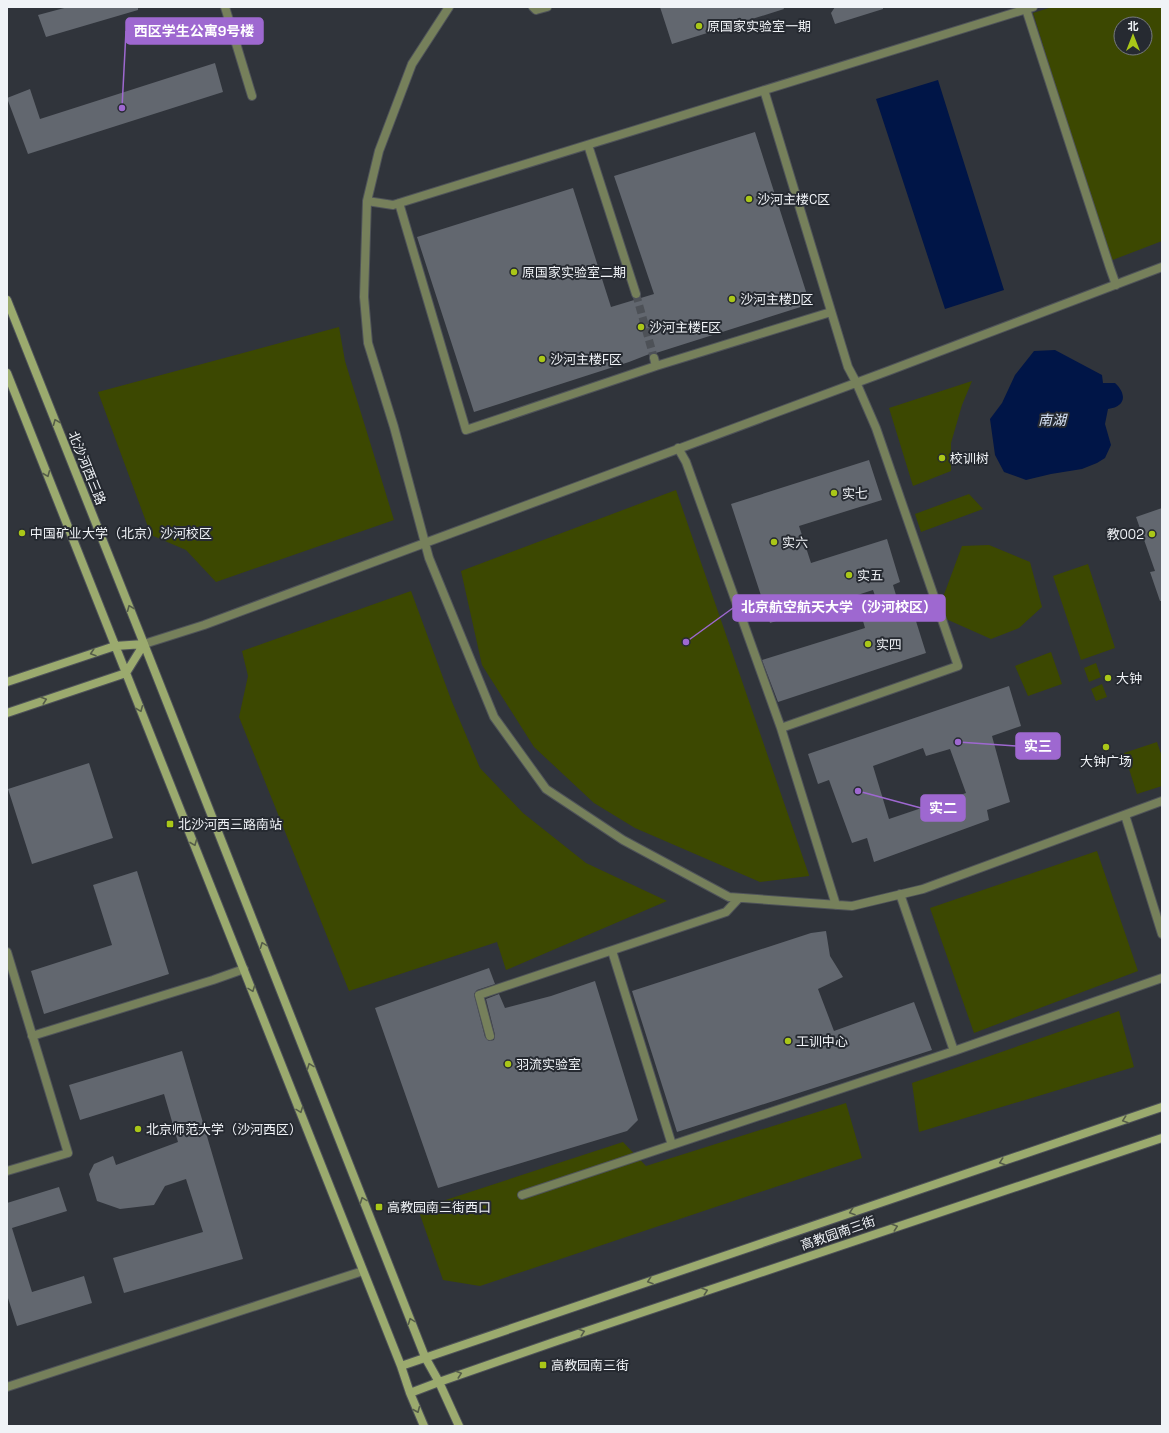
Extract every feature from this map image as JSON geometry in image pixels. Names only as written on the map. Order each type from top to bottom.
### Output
[{"type":"street","points":[[225,7],[252,96]]},
{"type":"street","points":[[449,7],[412,64],[379,151],[367,201],[364,297],[368,343],[394,427],[420,528],[426,542],[430,558],[494,717],[546,789],[623,840],[729,897],[852,906],[923,889],[1162,801]]},
{"type":"street","points":[[534,7],[536,10],[546,7]]},
{"type":"street","points":[[367,201],[393,205],[1030,8],[1116,285]]},
{"type":"street","points":[[764,90],[848,367],[876,428],[958,666],[781,728]]},
{"type":"street","points":[[588,145],[636,294]]},
{"type":"street","points":[[399,203],[466,430],[655,362],[831,312]]},
{"type":"street","points":[[7,682],[115,646],[144,644],[204,625],[1162,267]]},
{"type":"street","name":"北沙河西三路","points":[[7,300],[425,1357],[439,1382],[459,1426]]},
{"type":"street","points":[[7,373],[424,1426]]},
{"type":"street","points":[[678,448],[686,462],[781,728],[836,905]]},
{"type":"street","points":[[7,713],[126,673],[144,644]]},
{"type":"street","points":[[1125,815],[1162,934]]},
{"type":"street","points":[[900,894],[954,1051]]},
{"type":"street","points":[[490,1036],[479,995],[726,912],[739,898]]},
{"type":"street","points":[[612,951],[672,1145]]},
{"type":"street","points":[[7,952],[68,1153],[7,1172]]},
{"type":"street","points":[[32,1036],[244,969]]},
{"type":"street","points":[[522,1195],[954,1051],[1162,978]]},
{"type":"street","name":"高教园南三街","points":[[401,1366],[1162,1107]]},
{"type":"street","name":"高教园南三街","points":[[410,1393],[564,1338],[1162,1138]]},
{"type":"street","points":[[7,1387],[363,1271]]},
{"type":"green space","points":[[1052,7],[1162,7],[1162,241],[1110,261],[1033,13]]},
{"type":"green space","points":[[339,327],[345,361],[394,520],[216,582],[186,550],[151,535],[98,392]]},
{"type":"green space","points":[[972,381],[962,405],[951,443],[951,471],[913,486],[889,408]]},
{"type":"green space","points":[[676,490],[809,876],[760,882],[635,828],[594,803],[534,747],[482,665],[461,571]]},
{"type":"green space","points":[[969,494],[983,509],[921,532],[915,514]]},
{"type":"green space","points":[[989,545],[1030,562],[1042,607],[1019,628],[991,639],[946,619],[942,600],[962,546]]},
{"type":"green space","points":[[1088,564],[1115,648],[1081,660],[1053,576]]},
{"type":"green space","points":[[411,591],[452,702],[480,768],[523,813],[586,863],[667,901],[506,970],[497,942],[349,991],[239,717],[248,676],[242,651]]},
{"type":"green space","points":[[1051,652],[1062,684],[1028,696],[1015,666]]},
{"type":"green space","points":[[1096,663],[1101,677],[1089,682],[1084,668]]},
{"type":"green space","points":[[1102,684],[1107,697],[1096,701],[1091,689]]},
{"type":"green space","points":[[1157,742],[1162,757],[1162,786],[1137,794],[1124,753]]},
{"type":"green space","points":[[1097,851],[1138,971],[974,1033],[930,908]]},
{"type":"green space","points":[[1119,1011],[1134,1067],[919,1132],[912,1083]]},
{"type":"green space","points":[[846,1103],[862,1158],[480,1286],[443,1280],[418,1209],[623,1142],[646,1166]]},
{"type":"water","points":[[938,80],[1004,290],[945,309],[876,99]]},
{"type":"water","name":"南湖","points":[[1055,350],[1102,375],[1103,383],[1115,383],[1122,391],[1123,399],[1118,406],[1108,409],[1105,424],[1111,445],[1105,458],[1082,469],[1026,480],[1004,472],[995,455],[990,419],[1002,403],[1015,375],[1034,351]]},
{"type":"building","points":[[68,7],[138,7],[138,10],[46,37],[38,15]]},
{"type":"building","name":"原国家实验室一期","points":[[660,7],[783,7],[784,9],[672,44]]},
{"type":"building","name":"原国家实验室一期","points":[[835,7],[883,7],[883,9],[835,24],[831,13]]},
{"type":"building","points":[[215,63],[223,92],[28,154],[7,98],[30,89],[40,119]]},
{"type":"building","name":"原国家实验室二期","points":[[755,132],[810,304],[652,353],[629,362],[474,412],[417,237],[573,188],[611,307],[654,294],[614,176]]},
{"type":"building","points":[[869,460],[882,500],[799,526],[811,563],[887,539],[900,582],[893,585],[899,605],[910,602],[926,653],[778,702],[762,660],[865,628],[863,621],[872,619],[870,613],[880,610],[873,590],[770,623],[731,504]]},
{"type":"building","name":"教002","points":[[1162,508],[1162,601],[1160,601],[1150,572],[1155,571],[1136,517]]},
{"type":"building","points":[[1009,686],[1021,726],[992,736],[1010,802],[987,810],[989,820],[874,862],[867,838],[852,843],[829,780],[818,784],[808,754]],"holes":[[[923,748],[926,756],[950,749],[966,793],[889,819],[873,766]]]},
{"type":"building","points":[[89,763],[113,838],[32,864],[8,789]]},
{"type":"building","points":[[137,871],[169,974],[44,1014],[31,971],[112,945],[93,885]]},
{"type":"building","name":"工训中心","points":[[826,931],[830,956],[843,977],[818,989],[834,1031],[914,1002],[932,1050],[677,1132],[632,991],[811,933]]},
{"type":"building","name":"羽流实验室","points":[[489,968],[495,984],[477,990],[474,994],[485,1037],[489,1041],[494,1040],[495,1035],[486,999],[499,994],[505,1008],[551,996],[595,981],[638,1120],[627,1131],[438,1188],[375,1008]]},
{"type":"building","points":[[182,1051],[243,1259],[124,1293],[113,1258],[203,1232],[186,1179],[165,1186],[154,1205],[120,1209],[97,1201],[89,1174],[94,1164],[113,1156],[116,1165],[178,1142],[164,1094],[80,1120],[69,1085]]},
{"type":"building","points":[[59,1187],[67,1211],[12,1228],[32,1292],[84,1276],[92,1303],[17,1326],[7,1295],[7,1203]]},
{"type":"tunnel","points":[[636,294],[654,358]]},
{"type":"place","name":"原国家实验室一期","points":[[699,26]]},
{"type":"place","name":"西区学生公寓9号楼","points":[[122,108]]},
{"type":"place","name":"沙河主楼C区","points":[[749,199]]},
{"type":"place","name":"原国家实验室二期","points":[[514,272]]},
{"type":"place","name":"沙河主楼D区","points":[[732,299]]},
{"type":"place","name":"沙河主楼E区","points":[[641,327]]},
{"type":"place","name":"沙河主楼F区","points":[[542,359]]},
{"type":"place","name":"校训树","points":[[942,458]]},
{"type":"place","name":"实七","points":[[834,493]]},
{"type":"place","name":"中国矿业大学（北京）沙河校区","points":[[22,533]]},
{"type":"place","name":"教002","points":[[1152,534]]},
{"type":"place","name":"实六","points":[[774,542]]},
{"type":"place","name":"实五","points":[[849,575]]},
{"type":"place","name":"北京航空航天大学（沙河校区）","points":[[686,642]]},
{"type":"place","name":"实四","points":[[868,644]]},
{"type":"place","name":"大钟","points":[[1108,678]]},
{"type":"place","name":"实三","points":[[958,742]]},
{"type":"place","name":"大钟广场","points":[[1106,747]]},
{"type":"place","name":"实二","points":[[858,791]]},
{"type":"place","name":"北沙河西三路南站","points":[[170,824]]},
{"type":"place","name":"工训中心","points":[[788,1041]]},
{"type":"place","name":"羽流实验室","points":[[508,1064]]},
{"type":"place","name":"北京师范大学（沙河西区）","points":[[138,1129]]},
{"type":"place","name":"高教园南三街西口","points":[[379,1207]]},
{"type":"place","name":"高教园南三街","points":[[543,1365]]}]
